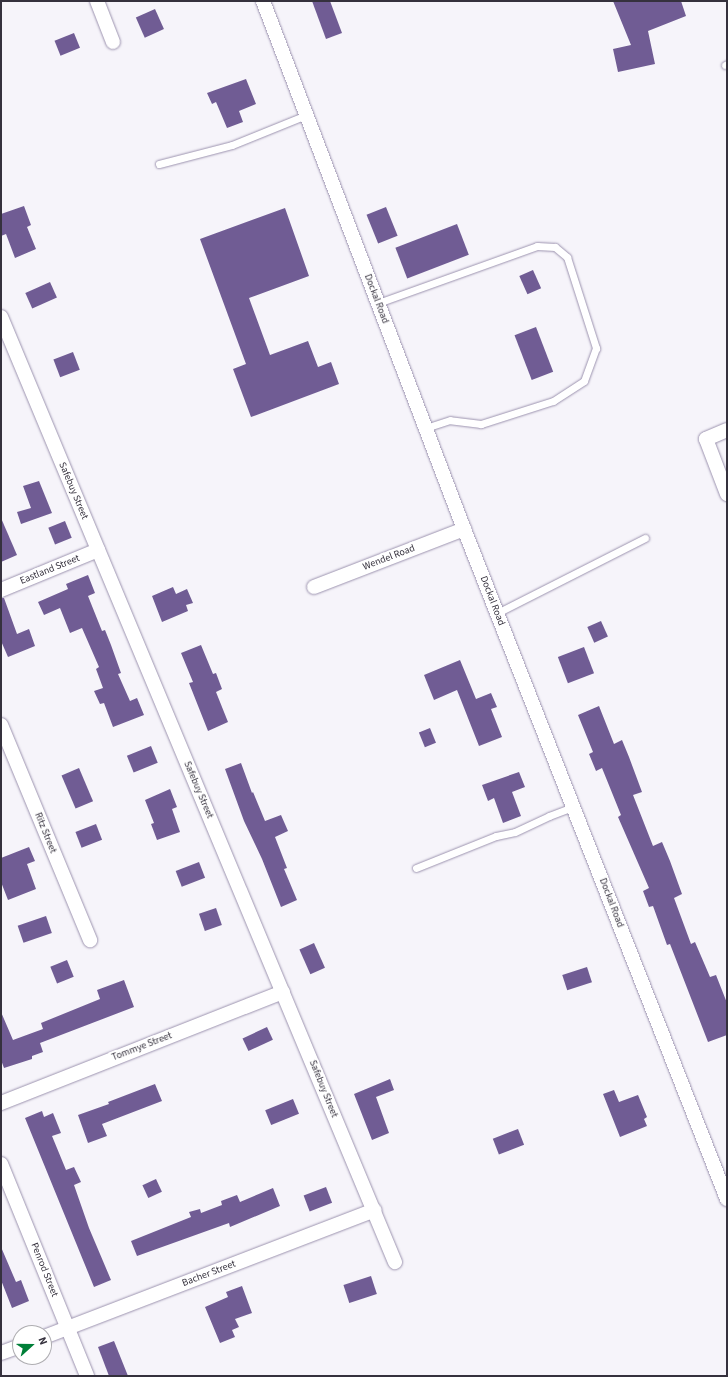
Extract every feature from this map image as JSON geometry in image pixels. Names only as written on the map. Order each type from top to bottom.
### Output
[{"type":"street","points":[[97,1],[113,42]]},
{"type":"street","name":"Dockal Road","points":[[263,1],[464,529],[727,1199]]},
{"type":"street","name":"Safebuy Street","points":[[1,317],[396,1262]]},
{"type":"street","points":[[727,430],[706,439],[727,494]]},
{"type":"street","name":"Wendel Road","points":[[314,587],[464,529]]},
{"type":"street","name":"Eastland Street","points":[[1,590],[98,550]]},
{"type":"street","name":"Ritz Street","points":[[1,725],[90,940]]},
{"type":"street","name":"Tommye Street","points":[[1,1103],[283,992]]},
{"type":"street","name":"Penrod Street","points":[[1,1164],[87,1376]]},
{"type":"street","name":"Bacher Street","points":[[52,1334],[374,1210]]},
{"type":"street","points":[[1,1353],[12,1349]]},
{"type":"lane","points":[[159,164],[232,145],[306,115]]},
{"type":"lane","points":[[378,303],[537,246],[555,247],[567,257],[596,348],[584,381],[553,401],[481,424],[450,420],[426,428]]},
{"type":"lane","points":[[497,613],[645,538]]},
{"type":"lane","points":[[416,868],[496,836],[515,832],[549,816],[573,807]]},
{"type":"building","points":[[312,1],[330,1],[342,33],[326,39]]},
{"type":"building","points":[[613,1],[681,1],[686,16],[648,31],[655,64],[618,72],[613,49],[631,45]]},
{"type":"building","points":[[155,9],[164,29],[145,38],[136,18]]},
{"type":"building","points":[[74,33],[80,48],[61,56],[55,41]]},
{"type":"building","points":[[246,79],[256,104],[239,111],[243,122],[227,128],[216,102],[212,104],[207,93]]},
{"type":"building","points":[[24,206],[31,225],[27,227],[36,249],[15,258],[6,234],[1,236],[1,214]]},
{"type":"building","points":[[386,207],[398,236],[378,244],[367,215]]},
{"type":"building","points":[[285,208],[309,276],[249,298],[270,355],[308,341],[318,367],[331,362],[339,384],[251,417],[233,369],[246,364],[200,239]]},
{"type":"building","points":[[457,224],[469,255],[407,278],[395,248]]},
{"type":"building","points":[[533,270],[541,288],[527,294],[519,276]]},
{"type":"building","points":[[50,282],[57,298],[32,309],[25,293]]},
{"type":"building","points":[[536,327],[553,372],[532,380],[515,335]]},
{"type":"building","points":[[73,352],[80,370],[60,377],[53,360]]},
{"type":"building","points":[[39,481],[52,513],[21,524],[17,512],[31,508],[23,486]]},
{"type":"building","points":[[1,518],[17,555],[1,562]]},
{"type":"building","points":[[65,521],[72,538],[55,544],[48,528]]},
{"type":"building","points":[[88,575],[95,593],[88,596],[102,631],[105,630],[111,645],[121,673],[118,674],[130,701],[137,698],[144,715],[113,727],[104,703],[100,704],[94,691],[103,688],[96,669],[99,667],[82,628],[70,633],[60,608],[44,615],[38,602],[68,589],[66,584]]},
{"type":"building","points":[[173,587],[176,594],[187,589],[193,603],[186,605],[188,611],[162,622],[152,596]]},
{"type":"building","points":[[1,598],[4,598],[17,634],[29,629],[35,646],[8,657],[1,641]]},
{"type":"building","points":[[601,621],[608,637],[594,643],[587,627]]},
{"type":"building","points":[[201,645],[213,674],[216,673],[222,689],[216,692],[228,722],[208,731],[189,683],[193,682],[181,653]]},
{"type":"building","points":[[584,647],[594,673],[568,683],[558,657]]},
{"type":"building","points":[[460,660],[476,699],[491,693],[497,707],[491,709],[502,737],[479,746],[457,690],[434,700],[424,675]]},
{"type":"building","points":[[599,706],[614,744],[622,740],[629,757],[642,792],[633,795],[653,846],[662,842],[670,861],[682,894],[674,898],[691,944],[695,942],[710,977],[716,975],[727,1003],[727,1035],[708,1042],[670,944],[667,945],[653,906],[649,907],[643,891],[649,888],[618,817],[621,815],[602,768],[596,771],[589,754],[593,752],[578,715]]},
{"type":"building","points":[[430,728],[436,743],[425,747],[419,732]]},
{"type":"building","points":[[151,746],[158,763],[134,772],[127,756]]},
{"type":"building","points":[[241,763],[252,793],[253,792],[265,821],[281,815],[288,831],[275,837],[287,868],[284,869],[297,900],[281,907],[262,859],[244,821],[225,769]]},
{"type":"building","points":[[79,768],[93,801],[76,809],[62,775]]},
{"type":"building","points":[[519,772],[525,787],[512,792],[521,816],[503,823],[494,798],[488,801],[482,785]]},
{"type":"building","points":[[170,789],[177,807],[172,809],[180,832],[157,840],[151,824],[154,823],[145,800]]},
{"type":"building","points":[[96,824],[102,840],[82,848],[75,832]]},
{"type":"building","points":[[29,847],[35,861],[27,864],[36,889],[8,900],[1,882],[1,858]]},
{"type":"building","points":[[199,862],[205,878],[182,887],[176,871]]},
{"type":"building","points":[[216,908],[222,925],[205,931],[199,914]]},
{"type":"building","points":[[46,916],[52,933],[23,943],[18,926]]},
{"type":"building","points":[[314,943],[325,968],[310,974],[299,950]]},
{"type":"building","points":[[67,960],[74,977],[57,983],[50,967]]},
{"type":"building","points":[[587,967],[592,982],[567,990],[562,975]]},
{"type":"building","points":[[124,980],[134,1007],[40,1043],[43,1052],[32,1056],[32,1059],[4,1068],[1,1060],[1,1012],[13,1040],[43,1029],[41,1023],[100,999],[97,990]]},
{"type":"building","points":[[267,1027],[273,1040],[248,1051],[243,1038]]},
{"type":"building","points":[[390,1079],[394,1090],[376,1097],[389,1133],[372,1140],[354,1094]]},
{"type":"building","points":[[155,1084],[162,1101],[102,1124],[107,1136],[88,1143],[78,1115],[109,1104],[108,1102]]},
{"type":"building","points":[[614,1090],[619,1102],[638,1095],[647,1117],[644,1119],[647,1126],[620,1137],[603,1094]]},
{"type":"building","points":[[293,1099],[299,1114],[271,1125],[265,1110]]},
{"type":"building","points":[[42,1111],[44,1117],[53,1113],[61,1133],[52,1136],[66,1170],[74,1167],[81,1182],[74,1185],[89,1228],[111,1280],[94,1287],[25,1118]]},
{"type":"building","points":[[518,1129],[524,1145],[499,1155],[493,1139]]},
{"type":"building","points":[[156,1179],[162,1192],[148,1198],[142,1185]]},
{"type":"building","points":[[326,1187],[332,1203],[310,1211],[304,1196]]},
{"type":"building","points":[[273,1188],[280,1206],[230,1227],[229,1223],[137,1256],[131,1241],[191,1217],[189,1212],[200,1209],[201,1213],[222,1205],[221,1201],[237,1195],[240,1202]]},
{"type":"building","points":[[1,1247],[16,1282],[21,1280],[29,1301],[12,1308],[1,1280]]},
{"type":"building","points":[[371,1276],[377,1294],[349,1303],[343,1285]]},
{"type":"building","points":[[242,1286],[252,1313],[235,1319],[239,1327],[232,1330],[235,1337],[220,1343],[205,1307],[228,1297],[226,1292]]},
{"type":"building","points":[[114,1341],[128,1376],[109,1376],[98,1347]]}]
